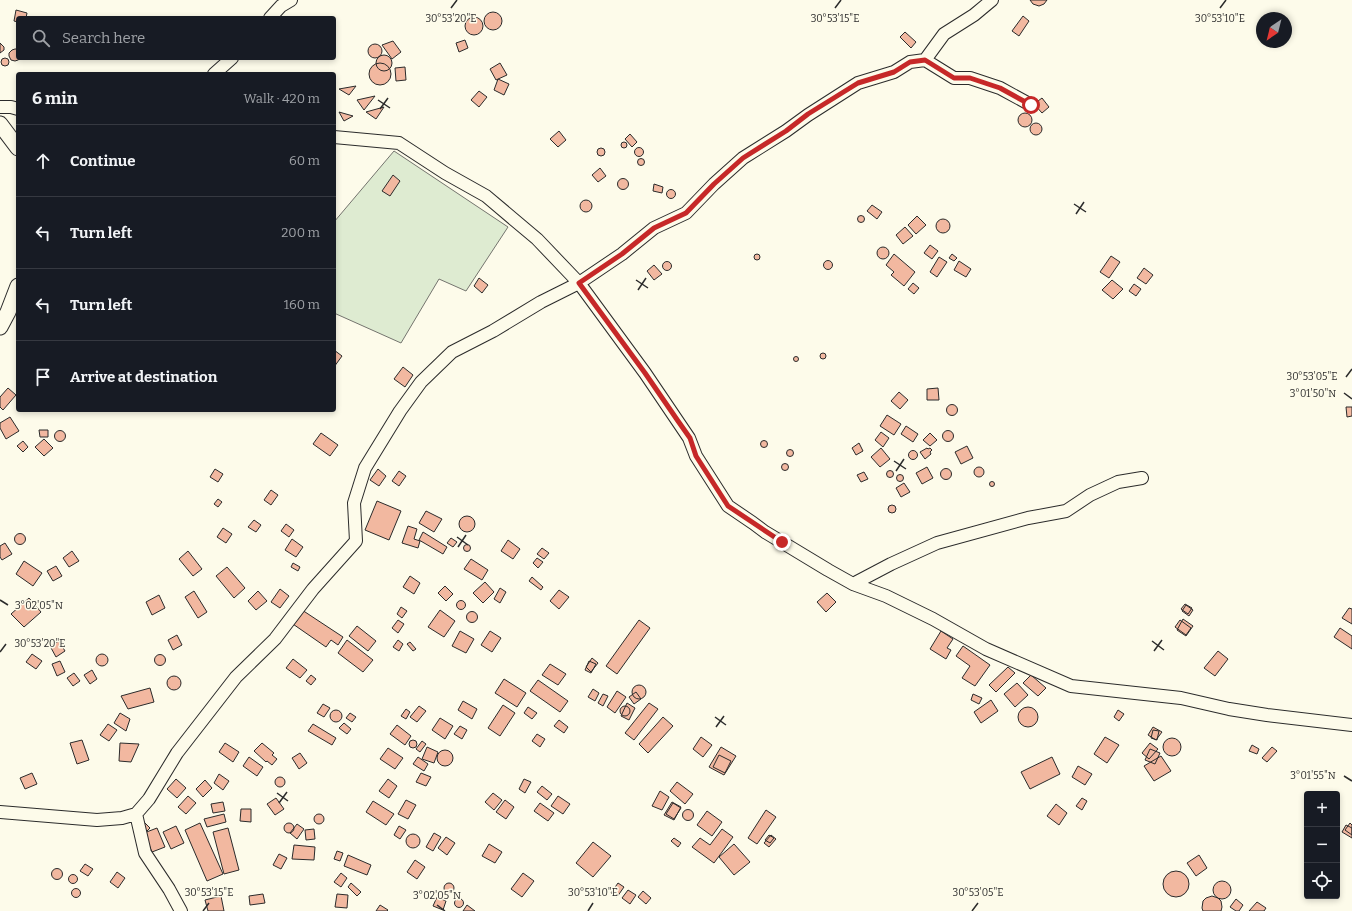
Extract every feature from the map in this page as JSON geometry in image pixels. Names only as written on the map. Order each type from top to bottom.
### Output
[{"type":"street","points":[[272,16],[282,6],[291,0]]},
{"type":"street","points":[[925,60],[944,34],[974,15],[992,0]]},
{"type":"street","points":[[216,72],[230,60]]},
{"type":"street","points":[[0,812],[97,820],[122,818],[136,814],[149,799],[177,753],[236,677],[275,639],[313,589],[356,541],[354,503],[365,468],[400,411],[421,382],[452,352],[493,331],[541,302],[579,283],[622,254],[654,228],[686,213],[714,184],[743,158],[786,131],[808,114],[858,83],[894,72],[910,62],[925,60],[954,78],[970,78],[1000,88],[1031,105]]},
{"type":"street","points":[[0,107],[16,108]]},
{"type":"street","points":[[0,124],[16,145]]},
{"type":"street","points":[[336,137],[399,143],[445,173],[486,196],[537,239],[579,283],[645,373],[690,438],[696,456],[728,506],[765,532],[805,557],[853,584],[886,596],[986,649],[1071,686],[1182,698],[1267,716],[1352,725]]},
{"type":"street","points":[[0,327],[16,291]]},
{"type":"street","points":[[853,584],[937,543],[1028,518],[1066,511],[1090,495],[1118,482],[1142,478]]},
{"type":"street","points":[[136,814],[145,853],[169,889],[181,911]]},
{"type":"green space","points":[[394,151],[508,227],[466,291],[439,279],[401,343],[336,314],[336,220]]},
{"type":"building","points":[[1030,0],[1047,0],[1044,4],[1039,6],[1033,4]]},
{"type":"building","points":[[16,10],[27,13],[26,16],[16,16],[16,22],[14,21]]},
{"type":"building","points":[[493,12],[499,15],[502,21],[499,27],[493,30],[487,27],[484,21],[487,15]]},
{"type":"building","points":[[1023,16],[1029,21],[1019,36],[1012,31]]},
{"type":"building","points":[[470,17],[478,17],[483,22],[481,33],[478,35],[470,35],[465,30],[465,22]]},
{"type":"building","points":[[905,32],[916,42],[911,48],[900,37]]},
{"type":"building","points":[[465,40],[468,48],[459,52],[456,43]]},
{"type":"building","points":[[393,41],[401,52],[392,59],[382,45]]},
{"type":"building","points":[[0,43],[4,47],[4,50],[0,53]]},
{"type":"building","points":[[372,44],[378,44],[382,48],[382,54],[378,58],[372,58],[368,54],[368,48]]},
{"type":"building","points":[[16,49],[16,60],[18,60],[15,61],[11,60],[9,53]]},
{"type":"building","points":[[381,55],[387,55],[392,60],[390,69],[387,71],[381,71],[376,66],[376,60]]},
{"type":"building","points":[[3,58],[7,58],[9,62],[7,66],[3,66],[1,64],[1,60]]},
{"type":"building","points":[[380,63],[388,66],[391,74],[388,82],[380,85],[372,82],[369,74],[372,66]]},
{"type":"building","points":[[500,63],[507,75],[496,80],[490,69]]},
{"type":"building","points":[[405,67],[406,80],[396,81],[395,68]]},
{"type":"building","points":[[498,79],[509,84],[504,95],[494,90]]},
{"type":"building","points":[[356,86],[349,95],[339,89]]},
{"type":"building","points":[[479,91],[487,97],[479,107],[471,100]]},
{"type":"building","points":[[375,96],[364,110],[357,100]]},
{"type":"building","points":[[1042,98],[1049,107],[1042,113],[1034,104]]},
{"type":"building","points":[[384,107],[376,119],[366,112]]},
{"type":"building","points":[[339,112],[353,116],[344,121]]},
{"type":"building","points":[[1022,113],[1028,113],[1032,117],[1032,123],[1028,127],[1022,127],[1018,123],[1018,117]]},
{"type":"building","points":[[1036,123],[1040,125],[1042,129],[1040,133],[1036,135],[1032,133],[1030,129],[1032,125]]},
{"type":"building","points":[[559,131],[566,140],[558,147],[550,139]]},
{"type":"building","points":[[630,134],[637,142],[632,147],[625,139]]},
{"type":"building","points":[[624,142],[627,145],[624,148],[621,145]]},
{"type":"building","points":[[639,147],[644,152],[639,157],[634,152]]},
{"type":"building","points":[[599,148],[603,148],[605,152],[603,156],[599,156],[597,154],[597,150]]},
{"type":"building","points":[[641,158],[644,159],[644,165],[641,166],[638,165],[637,162],[638,159]]},
{"type":"building","points":[[600,168],[606,176],[598,182],[592,175]]},
{"type":"building","points":[[393,175],[400,181],[390,196],[382,191]]},
{"type":"building","points":[[623,178],[627,180],[629,184],[627,188],[623,190],[619,188],[617,184],[619,180]]},
{"type":"building","points":[[654,184],[663,187],[662,193],[653,191]]},
{"type":"building","points":[[671,189],[676,194],[671,199],[666,194]]},
{"type":"building","points":[[586,200],[590,202],[592,206],[590,210],[586,212],[582,210],[580,206],[582,202]]},
{"type":"building","points":[[872,205],[882,212],[877,219],[867,211]]},
{"type":"building","points":[[861,216],[864,219],[861,222],[858,219]]},
{"type":"building","points":[[917,216],[926,225],[916,234],[908,225]]},
{"type":"building","points":[[943,219],[948,221],[950,226],[948,231],[943,233],[938,231],[936,226],[938,221]]},
{"type":"building","points":[[905,227],[913,236],[903,244],[896,235]]},
{"type":"building","points":[[930,245],[938,251],[932,259],[924,253]]},
{"type":"building","points":[[881,247],[885,247],[889,253],[885,259],[881,259],[877,255],[877,251]]},
{"type":"building","points":[[757,254],[760,257],[757,260],[754,257]]},
{"type":"building","points":[[894,254],[915,272],[904,286],[891,275],[894,272],[886,265]]},
{"type":"building","points":[[952,254],[957,258],[954,261],[949,258]]},
{"type":"building","points":[[1111,256],[1120,262],[1109,278],[1100,272]]},
{"type":"building","points":[[939,257],[947,262],[937,277],[930,272]]},
{"type":"building","points":[[826,261],[830,261],[832,265],[830,269],[826,269],[824,267],[824,263]]},
{"type":"building","points":[[959,261],[971,269],[966,277],[954,270]]},
{"type":"building","points":[[665,262],[669,262],[671,266],[669,270],[665,270],[663,268],[663,264]]},
{"type":"building","points":[[654,265],[662,274],[654,280],[647,271]]},
{"type":"building","points":[[1144,268],[1153,275],[1146,284],[1137,278]]},
{"type":"building","points":[[479,278],[488,285],[482,293],[474,286]]},
{"type":"building","points":[[1112,280],[1123,289],[1113,299],[1102,290]]},
{"type":"building","points":[[913,283],[919,288],[914,294],[908,289]]},
{"type":"building","points":[[1134,284],[1141,289],[1136,296],[1129,291]]},
{"type":"building","points":[[336,352],[342,356],[336,364]]},
{"type":"building","points":[[823,353],[826,356],[823,359],[820,356]]},
{"type":"building","points":[[794,357],[798,357],[798,361],[794,361]]},
{"type":"building","points":[[403,367],[413,375],[405,387],[394,379]]},
{"type":"building","points":[[8,388],[16,395],[3,410],[0,407],[0,397]]},
{"type":"building","points":[[938,388],[939,400],[927,400],[927,389]]},
{"type":"building","points":[[899,392],[908,400],[900,409],[891,401]]},
{"type":"building","points":[[952,404],[956,406],[958,410],[956,414],[952,416],[948,414],[946,410],[948,406]]},
{"type":"building","points":[[1346,407],[1352,407],[1352,416],[1347,417]]},
{"type":"building","points":[[887,415],[901,424],[894,435],[880,426]]},
{"type":"building","points":[[10,417],[19,431],[6,439],[0,428],[0,423]]},
{"type":"building","points":[[906,426],[918,434],[913,442],[901,434]]},
{"type":"building","points":[[39,430],[48,430],[48,437],[40,437]]},
{"type":"building","points":[[58,431],[62,431],[64,432],[64,440],[58,441],[55,438],[55,434]]},
{"type":"building","points":[[946,431],[950,431],[952,432],[952,440],[946,441],[943,438],[943,434]]},
{"type":"building","points":[[881,432],[889,438],[883,447],[875,440]]},
{"type":"building","points":[[321,433],[338,445],[330,456],[313,444]]},
{"type":"building","points":[[930,433],[937,440],[930,446],[923,440]]},
{"type":"building","points":[[44,439],[53,448],[44,456],[35,447]]},
{"type":"building","points":[[764,440],[767,441],[767,447],[764,448],[761,447],[760,444],[761,441]]},
{"type":"building","points":[[23,441],[28,447],[23,452],[17,446]]},
{"type":"building","points":[[859,443],[863,451],[856,455],[852,448]]},
{"type":"building","points":[[967,446],[973,458],[961,464],[955,452]]},
{"type":"building","points":[[881,448],[890,459],[880,467],[871,457]]},
{"type":"building","points":[[927,448],[932,450],[930,452],[931,454],[925,459],[920,452]]},
{"type":"building","points":[[790,449],[793,450],[793,456],[790,457],[787,456],[786,453],[787,450]]},
{"type":"building","points":[[913,450],[918,455],[913,460],[908,455]]},
{"type":"building","points":[[785,463],[788,464],[788,470],[785,471],[782,470],[781,467],[782,464]]},
{"type":"building","points":[[927,467],[933,478],[922,484],[916,473]]},
{"type":"building","points":[[977,467],[981,467],[983,468],[983,476],[977,477],[974,474],[974,470]]},
{"type":"building","points":[[215,469],[223,474],[218,482],[210,477]]},
{"type":"building","points":[[378,469],[386,476],[379,486],[370,480]]},
{"type":"building","points":[[944,469],[948,469],[950,470],[950,478],[944,479],[941,476],[941,472]]},
{"type":"building","points":[[890,470],[893,471],[893,477],[890,478],[887,477],[886,474],[887,471]]},
{"type":"building","points":[[399,471],[406,476],[399,486],[392,481]]},
{"type":"building","points":[[864,472],[868,479],[861,482],[857,475]]},
{"type":"building","points":[[900,474],[903,475],[903,481],[900,482],[897,481],[896,478],[897,475]]},
{"type":"building","points":[[990,482],[994,482],[994,486],[990,486]]},
{"type":"building","points":[[904,483],[910,492],[901,497],[896,488]]},
{"type":"building","points":[[271,490],[278,495],[271,505],[264,500]]},
{"type":"building","points":[[218,499],[222,502],[218,507],[214,504]]},
{"type":"building","points":[[377,501],[401,511],[389,540],[365,530]]},
{"type":"building","points":[[890,505],[894,505],[896,509],[894,513],[890,513],[888,511],[888,507]]},
{"type":"building","points":[[426,511],[442,519],[434,532],[419,523]]},
{"type":"building","points":[[467,516],[474,521],[475,524],[470,531],[467,532],[460,527],[459,524],[464,517]]},
{"type":"building","points":[[254,520],[261,525],[256,532],[248,527]]},
{"type":"building","points":[[286,524],[294,530],[289,537],[281,531]]},
{"type":"building","points":[[408,526],[417,529],[414,539],[420,541],[418,548],[402,543]]},
{"type":"building","points":[[223,528],[232,534],[226,543],[217,537]]},
{"type":"building","points":[[423,532],[447,547],[443,554],[419,540]]},
{"type":"building","points":[[18,534],[22,534],[24,535],[24,543],[18,544],[15,541],[15,537]]},
{"type":"building","points":[[451,538],[457,542],[453,547],[447,543]]},
{"type":"building","points":[[292,539],[303,547],[296,557],[285,550]]},
{"type":"building","points":[[508,540],[520,549],[513,559],[501,551]]},
{"type":"building","points":[[5,543],[12,554],[2,560],[0,557],[0,546]]},
{"type":"building","points":[[467,544],[470,545],[470,551],[467,552],[464,551],[463,548],[464,545]]},
{"type":"building","points":[[542,548],[549,553],[544,559],[537,554]]},
{"type":"building","points":[[72,551],[79,561],[69,567],[63,558]]},
{"type":"building","points":[[188,551],[202,569],[193,576],[179,559]]},
{"type":"building","points":[[537,558],[543,562],[538,568],[533,563]]},
{"type":"building","points":[[471,559],[488,570],[482,580],[464,569]]},
{"type":"building","points":[[24,561],[42,573],[33,586],[16,574]]},
{"type":"building","points":[[293,563],[300,567],[298,571],[291,567]]},
{"type":"building","points":[[56,566],[62,576],[53,581],[47,571]]},
{"type":"building","points":[[227,567],[245,588],[234,598],[216,576]]},
{"type":"building","points":[[410,576],[420,583],[414,594],[403,587]]},
{"type":"building","points":[[532,577],[543,587],[541,590],[529,581]]},
{"type":"building","points":[[485,582],[494,592],[483,603],[473,593]]},
{"type":"building","points":[[445,586],[453,594],[446,601],[438,593]]},
{"type":"building","points":[[500,588],[506,592],[500,603],[494,599]]},
{"type":"building","points":[[280,589],[289,596],[280,608],[271,602]]},
{"type":"building","points":[[559,590],[569,597],[559,609],[550,601]]},
{"type":"building","points":[[194,591],[207,612],[198,618],[185,597]]},
{"type":"building","points":[[258,591],[267,601],[256,610],[248,601]]},
{"type":"building","points":[[827,593],[836,602],[826,612],[817,602]]},
{"type":"building","points":[[159,595],[165,608],[152,615],[146,602]]},
{"type":"building","points":[[29,598],[41,612],[24,627],[11,614]]},
{"type":"building","points":[[461,600],[466,605],[461,610],[456,605]]},
{"type":"building","points":[[1185,604],[1192,608],[1188,614],[1181,609]]},
{"type":"building","points":[[1186,605],[1193,610],[1189,616],[1182,611]]},
{"type":"building","points":[[401,607],[407,611],[402,618],[397,614]]},
{"type":"building","points":[[299,608],[343,637],[338,645],[331,640],[326,647],[290,622]]},
{"type":"building","points":[[1349,608],[1352,609],[1352,624],[1342,618]]},
{"type":"building","points":[[440,610],[455,621],[444,637],[428,627]]},
{"type":"building","points":[[470,612],[474,612],[476,613],[476,621],[470,622],[467,619],[467,615]]},
{"type":"building","points":[[1183,619],[1193,626],[1186,636],[1177,630]]},
{"type":"building","points":[[398,620],[404,624],[398,633],[392,628]]},
{"type":"building","points":[[639,620],[650,628],[617,674],[606,666]]},
{"type":"building","points":[[1180,620],[1191,628],[1186,635],[1175,627]]},
{"type":"building","points":[[357,626],[376,641],[368,651],[349,636]]},
{"type":"building","points":[[1340,628],[1352,636],[1352,649],[1334,637]]},
{"type":"building","points":[[460,631],[474,639],[466,653],[452,646]]},
{"type":"building","points":[[490,631],[501,638],[492,652],[481,645]]},
{"type":"building","points":[[941,631],[953,639],[947,648],[951,650],[946,659],[930,649]]},
{"type":"building","points":[[177,635],[182,645],[173,650],[168,640]]},
{"type":"building","points":[[347,640],[373,660],[363,672],[338,653]]},
{"type":"building","points":[[398,640],[403,644],[399,651],[393,647]]},
{"type":"building","points":[[59,641],[65,651],[56,657],[50,646]]},
{"type":"building","points":[[410,642],[416,649],[413,651],[407,644]]},
{"type":"building","points":[[963,646],[990,665],[975,686],[962,678],[970,666],[956,656]]},
{"type":"building","points":[[1218,651],[1228,659],[1215,676],[1204,668]]},
{"type":"building","points":[[32,654],[42,661],[36,669],[26,662]]},
{"type":"building","points":[[100,654],[104,654],[108,660],[104,666],[100,666],[96,662],[96,658]]},
{"type":"building","points":[[158,655],[162,655],[164,656],[164,664],[158,665],[155,662],[155,658]]},
{"type":"building","points":[[592,658],[598,663],[591,672],[586,667]]},
{"type":"building","points":[[293,659],[307,670],[300,678],[286,668]]},
{"type":"building","points":[[60,661],[65,672],[57,676],[52,664]]},
{"type":"building","points":[[589,661],[596,664],[591,673],[585,670]]},
{"type":"building","points":[[550,664],[566,674],[558,685],[542,675]]},
{"type":"building","points":[[1008,667],[1015,673],[996,692],[989,685]]},
{"type":"building","points":[[92,670],[97,679],[90,684],[84,675]]},
{"type":"building","points":[[74,673],[80,681],[73,686],[67,678]]},
{"type":"building","points":[[311,675],[316,679],[311,685],[306,681]]},
{"type":"building","points":[[1031,675],[1046,688],[1038,696],[1023,683]]},
{"type":"building","points":[[174,676],[179,678],[181,683],[179,688],[174,690],[169,688],[167,683],[169,678]]},
{"type":"building","points":[[504,679],[526,693],[517,707],[495,693]]},
{"type":"building","points":[[538,680],[568,701],[560,712],[530,691]]},
{"type":"building","points":[[1017,683],[1028,695],[1015,707],[1004,694]]},
{"type":"building","points":[[636,685],[642,685],[646,689],[646,695],[642,699],[636,699],[632,695],[632,689]]},
{"type":"building","points":[[150,688],[154,702],[128,709],[121,696]]},
{"type":"building","points":[[593,689],[599,693],[595,701],[588,697]]},
{"type":"building","points":[[617,691],[626,697],[615,713],[607,707]]},
{"type":"building","points":[[636,692],[641,699],[634,704],[629,697]]},
{"type":"building","points":[[603,694],[608,696],[603,706],[598,703]]},
{"type":"building","points":[[973,694],[982,698],[979,704],[971,700]]},
{"type":"building","points":[[991,700],[998,711],[981,723],[974,712]]},
{"type":"building","points":[[463,701],[477,709],[472,719],[458,710]]},
{"type":"building","points":[[627,703],[635,708],[629,720],[621,716]]},
{"type":"building","points":[[649,703],[658,709],[634,740],[625,733]]},
{"type":"building","points":[[323,704],[330,708],[324,717],[317,713]]},
{"type":"building","points":[[503,705],[515,713],[500,736],[488,728]]},
{"type":"building","points":[[419,706],[426,711],[417,722],[410,717]]},
{"type":"building","points":[[623,706],[627,706],[629,707],[629,715],[623,716],[620,713],[620,709]]},
{"type":"building","points":[[528,707],[537,713],[532,719],[524,713]]},
{"type":"building","points":[[1024,707],[1032,707],[1038,713],[1038,721],[1032,727],[1024,727],[1018,721],[1018,713]]},
{"type":"building","points":[[406,709],[410,712],[406,719],[401,716]]},
{"type":"building","points":[[336,710],[340,712],[342,716],[340,720],[336,722],[332,720],[330,716],[332,712]]},
{"type":"building","points":[[1118,710],[1124,714],[1119,721],[1114,717]]},
{"type":"building","points":[[120,713],[130,719],[126,731],[114,723]]},
{"type":"building","points":[[350,713],[356,717],[352,722],[346,718]]},
{"type":"building","points":[[663,717],[673,726],[648,753],[639,744]]},
{"type":"building","points":[[440,718],[453,726],[445,739],[432,730]]},
{"type":"building","points":[[559,720],[568,727],[564,733],[554,726]]},
{"type":"building","points":[[344,723],[351,729],[347,734],[339,728]]},
{"type":"building","points":[[108,724],[117,730],[109,741],[100,735]]},
{"type":"building","points":[[313,724],[336,738],[332,745],[308,731]]},
{"type":"building","points":[[397,725],[411,736],[405,745],[390,734]]},
{"type":"building","points":[[460,726],[467,730],[462,739],[454,734]]},
{"type":"building","points":[[1153,727],[1162,732],[1156,740],[1148,735]]},
{"type":"building","points":[[1153,730],[1159,731],[1157,740],[1151,738]]},
{"type":"building","points":[[537,734],[545,739],[540,747],[532,741]]},
{"type":"building","points":[[701,737],[712,745],[703,757],[693,749]]},
{"type":"building","points":[[1105,737],[1119,745],[1107,763],[1094,754]]},
{"type":"building","points":[[1172,738],[1178,741],[1181,747],[1178,753],[1172,756],[1166,753],[1163,747],[1166,741]]},
{"type":"building","points":[[82,740],[89,760],[77,764],[70,743]]},
{"type":"building","points":[[413,740],[416,741],[416,747],[413,748],[410,747],[409,744],[410,741]]},
{"type":"building","points":[[422,741],[426,744],[420,752],[416,749]]},
{"type":"building","points":[[120,743],[139,744],[131,762],[119,761]]},
{"type":"building","points":[[225,743],[239,752],[233,762],[219,752]]},
{"type":"building","points":[[262,743],[274,753],[272,755],[277,759],[272,765],[267,761],[266,762],[254,751]]},
{"type":"building","points":[[1150,743],[1158,749],[1149,759],[1142,753]]},
{"type":"building","points":[[1252,745],[1259,749],[1257,754],[1249,751]]},
{"type":"building","points":[[427,747],[438,752],[434,763],[422,759]]},
{"type":"building","points":[[721,747],[736,756],[724,775],[709,767]]},
{"type":"building","points":[[1272,747],[1277,751],[1267,762],[1262,758]]},
{"type":"building","points":[[388,748],[403,758],[395,769],[380,759]]},
{"type":"building","points":[[1150,749],[1160,753],[1155,764],[1145,760]]},
{"type":"building","points":[[445,750],[452,755],[453,758],[448,765],[445,766],[438,761],[437,758],[442,751]]},
{"type":"building","points":[[300,753],[307,763],[299,769],[292,758]]},
{"type":"building","points":[[719,755],[731,761],[725,773],[713,767]]},
{"type":"building","points":[[1161,756],[1171,771],[1154,781],[1144,766]]},
{"type":"building","points":[[249,757],[263,767],[257,776],[243,766]]},
{"type":"building","points":[[418,757],[428,764],[424,771],[413,764]]},
{"type":"building","points":[[1052,757],[1060,774],[1030,789],[1021,772]]},
{"type":"building","points":[[1078,766],[1092,774],[1085,785],[1072,777]]},
{"type":"building","points":[[32,773],[37,784],[25,789],[20,778]]},
{"type":"building","points":[[421,773],[431,777],[426,786],[416,782]]},
{"type":"building","points":[[219,774],[229,781],[223,790],[214,783]]},
{"type":"building","points":[[278,777],[282,777],[284,778],[284,786],[278,787],[275,784],[275,780]]},
{"type":"building","points":[[176,779],[186,788],[177,798],[167,789]]},
{"type":"building","points":[[388,779],[397,786],[389,798],[379,791]]},
{"type":"building","points":[[524,779],[531,782],[525,793],[519,789]]},
{"type":"building","points":[[205,780],[212,788],[203,797],[196,789]]},
{"type":"building","points":[[677,782],[693,794],[685,804],[670,791]]},
{"type":"building","points":[[542,786],[552,794],[547,800],[537,792]]},
{"type":"building","points":[[660,791],[669,797],[662,810],[652,806]]},
{"type":"building","points":[[493,793],[502,800],[494,810],[485,802]]},
{"type":"building","points":[[188,796],[196,803],[186,814],[178,807]]},
{"type":"building","points":[[558,796],[570,804],[563,814],[551,806]]},
{"type":"building","points":[[276,798],[284,809],[275,815],[267,804]]},
{"type":"building","points":[[1082,798],[1087,801],[1082,810],[1076,806]]},
{"type":"building","points":[[406,800],[416,805],[408,819],[398,814]]},
{"type":"building","points":[[505,800],[514,807],[506,819],[496,812]]},
{"type":"building","points":[[373,801],[394,814],[386,825],[366,812]]},
{"type":"building","points":[[223,802],[225,811],[213,813],[211,804]]},
{"type":"building","points":[[672,802],[681,807],[674,820],[664,815]]},
{"type":"building","points":[[540,803],[554,813],[548,821],[534,811]]},
{"type":"building","points":[[673,803],[681,808],[674,819],[666,814]]},
{"type":"building","points":[[1056,804],[1067,813],[1059,825],[1047,816]]},
{"type":"building","points":[[241,809],[251,809],[251,822],[240,821]]},
{"type":"building","points":[[688,809],[692,811],[694,815],[692,819],[688,821],[684,819],[682,815],[684,811]]},
{"type":"building","points":[[766,810],[776,817],[757,844],[748,838]]},
{"type":"building","points":[[707,811],[722,822],[712,836],[697,825]]},
{"type":"building","points":[[224,814],[226,822],[207,827],[204,819]]},
{"type":"building","points":[[317,814],[321,814],[323,815],[323,823],[317,824],[314,821],[314,817]]},
{"type":"building","points":[[145,823],[150,828],[147,831],[142,826]]},
{"type":"building","points":[[200,823],[223,874],[207,881],[185,830]]},
{"type":"building","points":[[287,823],[291,823],[294,828],[291,833],[287,833],[284,830],[284,826]]},
{"type":"building","points":[[1350,823],[1352,825],[1352,835],[1345,830]]},
{"type":"building","points":[[297,824],[304,829],[297,839],[290,833]]},
{"type":"building","points":[[1346,825],[1352,828],[1352,838],[1342,832]]},
{"type":"building","points":[[176,826],[184,843],[171,849],[163,832]]},
{"type":"building","points":[[399,826],[406,830],[400,839],[394,835]]},
{"type":"building","points":[[157,828],[165,847],[152,852],[144,833]]},
{"type":"building","points":[[228,828],[239,870],[224,874],[213,832]]},
{"type":"building","points":[[314,829],[315,839],[306,840],[305,830]]},
{"type":"building","points":[[722,829],[733,837],[714,863],[692,847],[700,838],[710,845]]},
{"type":"building","points":[[434,833],[441,837],[433,851],[426,847]]},
{"type":"building","points":[[410,834],[416,834],[420,838],[420,844],[416,848],[410,848],[406,844],[406,838]]},
{"type":"building","points":[[769,835],[774,838],[770,843],[765,840]]},
{"type":"building","points":[[771,835],[776,839],[769,847],[764,843]]},
{"type":"building","points":[[446,837],[455,843],[447,855],[438,848]]},
{"type":"building","points":[[674,838],[681,843],[678,847],[671,841]]},
{"type":"building","points":[[593,842],[611,856],[593,877],[576,863]]},
{"type":"building","points":[[489,844],[502,852],[495,863],[482,856]]},
{"type":"building","points":[[734,844],[750,862],[734,875],[719,857]]},
{"type":"building","points":[[294,845],[315,847],[314,860],[292,859]]},
{"type":"building","points":[[337,851],[343,853],[340,861],[334,859]]},
{"type":"building","points":[[279,854],[287,858],[281,869],[273,865]]},
{"type":"building","points":[[348,855],[371,865],[367,875],[344,866]]},
{"type":"building","points":[[1199,855],[1207,868],[1196,876],[1187,863]]},
{"type":"building","points":[[415,860],[425,867],[417,879],[407,872]]},
{"type":"building","points":[[85,864],[93,869],[88,876],[80,871]]},
{"type":"building","points":[[57,868],[61,870],[63,874],[61,878],[57,880],[53,878],[51,874],[53,870]]},
{"type":"building","points":[[1176,871],[1185,875],[1189,884],[1185,893],[1176,897],[1167,893],[1163,884],[1167,875]]},
{"type":"building","points":[[117,872],[125,878],[118,888],[110,882]]},
{"type":"building","points":[[341,873],[347,878],[341,887],[334,882]]},
{"type":"building","points":[[523,873],[534,881],[522,897],[511,889]]},
{"type":"building","points":[[73,874],[78,879],[73,884],[68,879]]},
{"type":"building","points":[[1218,881],[1226,881],[1231,886],[1229,897],[1226,899],[1218,899],[1213,894],[1213,886]]},
{"type":"building","points":[[351,883],[361,892],[357,896],[348,887]]},
{"type":"building","points":[[447,883],[451,883],[453,884],[453,892],[447,893],[444,890],[444,886]]},
{"type":"building","points":[[618,883],[624,887],[617,897],[611,893]]},
{"type":"building","points":[[76,888],[81,893],[76,898],[71,893]]},
{"type":"building","points":[[628,890],[636,895],[630,904],[622,898]]},
{"type":"building","points":[[643,891],[651,898],[646,904],[638,897]]},
{"type":"building","points":[[263,894],[265,903],[250,905],[249,896]]},
{"type":"building","points":[[337,894],[348,895],[347,908],[335,907]]},
{"type":"building","points":[[221,896],[224,911],[208,911],[205,900]]},
{"type":"building","points":[[1212,896],[1221,901],[1221,911],[1203,911],[1203,901]]},
{"type":"building","points":[[437,897],[446,901],[443,910],[433,906]]},
{"type":"building","points":[[459,898],[464,903],[459,908],[454,903]]},
{"type":"building","points":[[1236,899],[1243,905],[1239,911],[1236,911],[1230,907]]},
{"type":"building","points":[[1257,902],[1266,908],[1264,911],[1249,911]]},
{"type":"building","points":[[380,905],[388,910],[376,911]]},
{"type":"building","points":[[467,905],[475,911],[463,911]]},
{"type":"route","points":[[782,542],[728,506],[696,456],[690,438],[645,373],[579,283],[622,254],[654,228],[686,213],[714,184],[743,158],[786,131],[808,114],[858,83],[894,72],[910,62],[925,60],[954,78],[970,78],[1000,88],[1031,105]]}]
